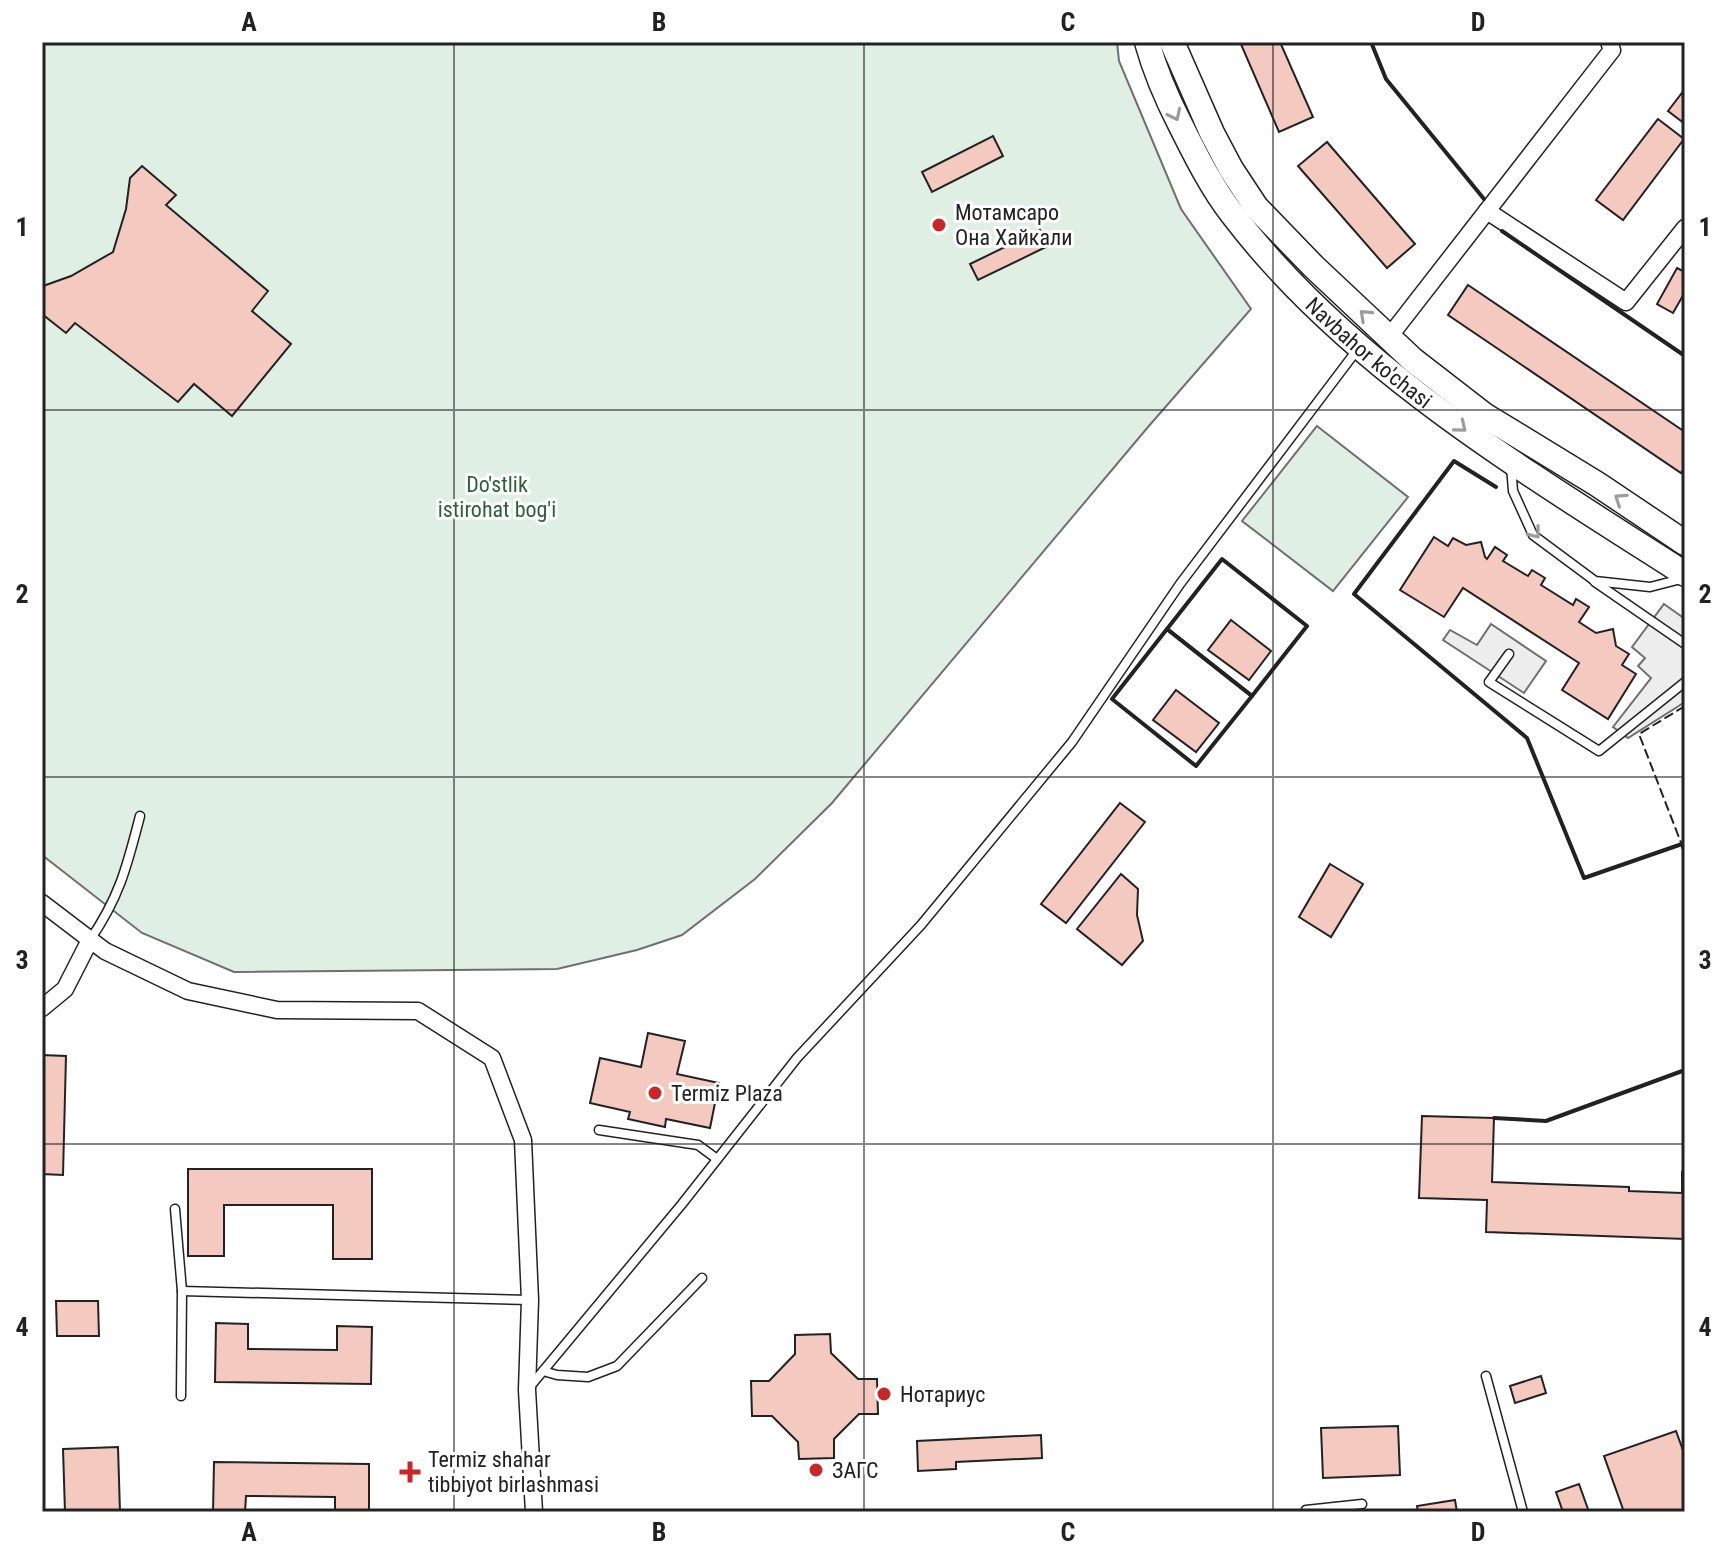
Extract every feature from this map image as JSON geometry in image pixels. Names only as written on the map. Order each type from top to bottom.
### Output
[{"type":"street","name":"Navbahor ko'chasi","points":[[1147,42],[1176,116],[1196,156],[1232,214],[1296,289],[1360,346],[1484,415],[1597,484],[1685,543]]},
{"type":"street","name":"Navbahor ko'chasi","points":[[1172,42],[1212,133],[1256,207],[1389,337],[1406,369],[1472,436],[1685,576]]},
{"type":"street","points":[[1389,337],[1612,50],[1609,42]]},
{"type":"street","points":[[1487,211],[1626,302],[1685,228]]},
{"type":"street","points":[[42,903],[105,951],[188,991],[277,1010],[418,1011],[492,1058],[523,1140],[530,1300],[527,1390],[534,1512]]},
{"type":"street","points":[[42,1008],[65,989],[90,940]]},
{"type":"lane","points":[[527,1390],[797,1058],[921,925],[1072,742],[1180,584],[1360,346]]},
{"type":"lane","points":[[1511,461],[1513,491],[1533,535],[1685,644]]},
{"type":"lane","points":[[1595,581],[1650,587],[1685,576]]},
{"type":"lane","points":[[1509,654],[1489,682],[1599,751],[1685,682]]},
{"type":"lane","points":[[90,940],[123,883],[140,816]]},
{"type":"lane","points":[[599,1130],[698,1145],[717,1159]]},
{"type":"lane","points":[[175,1209],[182,1291],[181,1396]]},
{"type":"lane","points":[[543,1371],[588,1377],[617,1366],[702,1278]]},
{"type":"lane","points":[[182,1291],[530,1300]]},
{"type":"lane","points":[[1486,1376],[1523,1512]]},
{"type":"lane","points":[[1306,1512],[1362,1504]]},
{"type":"green space","name":"Do'stlik istirohat bog'i","points":[[42,42],[1117,42],[1119,61],[1181,209],[1251,309],[832,803],[755,879],[682,935],[637,950],[557,969],[234,972],[142,933],[42,855]]},
{"type":"green space","points":[[1317,426],[1408,497],[1333,591],[1242,521]]},
{"type":"shaded area","points":[[1664,604],[1685,619],[1685,702],[1628,738],[1613,727],[1651,678],[1638,666],[1645,658],[1632,647]]},
{"type":"shaded area","points":[[1491,624],[1546,661],[1524,693],[1443,640],[1450,630],[1477,645]]},
{"type":"building","points":[[1240,42],[1280,42],[1313,117],[1279,132]]},
{"type":"building","points":[[1685,89],[1685,124],[1668,111]]},
{"type":"building","points":[[1658,119],[1684,139],[1623,220],[1596,200]]},
{"type":"building","points":[[993,136],[1003,156],[932,192],[922,172]]},
{"type":"building","points":[[1327,142],[1415,244],[1387,268],[1298,166]]},
{"type":"building","points":[[142,166],[176,195],[166,205],[268,291],[252,311],[291,344],[232,416],[194,384],[178,402],[75,323],[66,333],[42,314],[43,286],[71,276],[113,252],[126,209],[130,178]]},
{"type":"building","points":[[1040,230],[1048,246],[978,280],[970,264]]},
{"type":"building","points":[[1677,268],[1685,272],[1685,292],[1673,313],[1657,304]]},
{"type":"building","points":[[1468,285],[1685,432],[1685,467],[1681,473],[1448,315]]},
{"type":"building","points":[[1434,537],[1448,546],[1453,538],[1466,545],[1481,542],[1487,559],[1495,547],[1507,555],[1503,561],[1528,576],[1532,570],[1545,578],[1541,585],[1573,605],[1576,599],[1589,607],[1579,622],[1596,633],[1613,629],[1616,646],[1629,654],[1622,665],[1636,674],[1608,719],[1562,690],[1579,663],[1463,588],[1444,617],[1400,590]]},
{"type":"building","points":[[1231,620],[1271,651],[1249,680],[1208,650]]},
{"type":"building","points":[[1176,690],[1219,723],[1196,752],[1153,720]]},
{"type":"building","points":[[1120,803],[1145,822],[1066,923],[1041,904]]},
{"type":"building","points":[[1330,864],[1363,884],[1331,937],[1299,917]]},
{"type":"building","points":[[1121,874],[1138,889],[1137,915],[1143,941],[1122,965],[1077,929]]},
{"type":"building","points":[[648,1033],[685,1041],[677,1074],[719,1083],[710,1128],[666,1119],[665,1127],[628,1119],[630,1112],[590,1103],[600,1058],[641,1067]]},
{"type":"building","points":[[42,1055],[66,1056],[63,1175],[42,1174]]},
{"type":"building","points":[[1422,1116],[1494,1118],[1492,1182],[1629,1187],[1629,1191],[1682,1193],[1682,1172],[1685,1172],[1685,1239],[1486,1232],[1487,1200],[1419,1198]]},
{"type":"building","points":[[188,1169],[372,1169],[372,1259],[333,1259],[333,1205],[224,1205],[224,1256],[188,1256]]},
{"type":"building","points":[[56,1301],[98,1301],[99,1336],[57,1336]]},
{"type":"building","points":[[216,1323],[248,1324],[248,1349],[337,1350],[337,1326],[372,1327],[371,1384],[215,1382]]},
{"type":"building","points":[[830,1334],[831,1353],[858,1379],[877,1379],[878,1414],[859,1414],[834,1439],[834,1458],[799,1459],[798,1442],[772,1416],[752,1416],[751,1381],[769,1381],[795,1354],[795,1335]]},
{"type":"building","points":[[1541,1376],[1546,1393],[1515,1403],[1510,1386]]},
{"type":"building","points":[[1398,1426],[1400,1475],[1323,1478],[1321,1428]]},
{"type":"building","points":[[1676,1431],[1685,1456],[1685,1512],[1624,1512],[1604,1456]]},
{"type":"building","points":[[1041,1435],[1042,1458],[956,1462],[956,1469],[918,1471],[917,1441]]},
{"type":"building","points":[[118,1447],[120,1512],[65,1512],[63,1449]]},
{"type":"building","points":[[214,1462],[369,1464],[369,1512],[335,1512],[335,1497],[246,1496],[245,1512],[213,1512]]},
{"type":"building","points":[[1579,1484],[1589,1512],[1563,1512],[1556,1492]]},
{"type":"building","points":[[1455,1500],[1457,1512],[1418,1512],[1417,1506]]},
{"type":"fence","points":[[1685,706],[1639,734],[1685,853]]},
{"type":"wall","points":[[1371,42],[1386,79],[1484,199]]},
{"type":"wall","points":[[1502,231],[1685,356]]},
{"type":"wall","points":[[1496,487],[1454,461],[1354,594],[1527,738],[1584,878],[1682,844],[1685,853]]},
{"type":"wall","points":[[1222,559],[1307,626],[1252,696],[1167,629],[1222,559]]},
{"type":"wall","points":[[1167,629],[1252,696],[1196,766],[1112,699],[1167,629]]},
{"type":"wall","points":[[1494,1118],[1546,1121],[1685,1070]]},
{"type":"place","name":"Мотамсаро Она Хайкали","points":[[939,225]]},
{"type":"place","name":"Termiz Plaza","points":[[655,1093]]},
{"type":"place","name":"Нотариус","points":[[884,1394]]},
{"type":"place","name":"ЗАГС","points":[[816,1470]]},
{"type":"place","name":"Termiz shahar tibbiyot birlashmasi","points":[[410,1472]]}]
